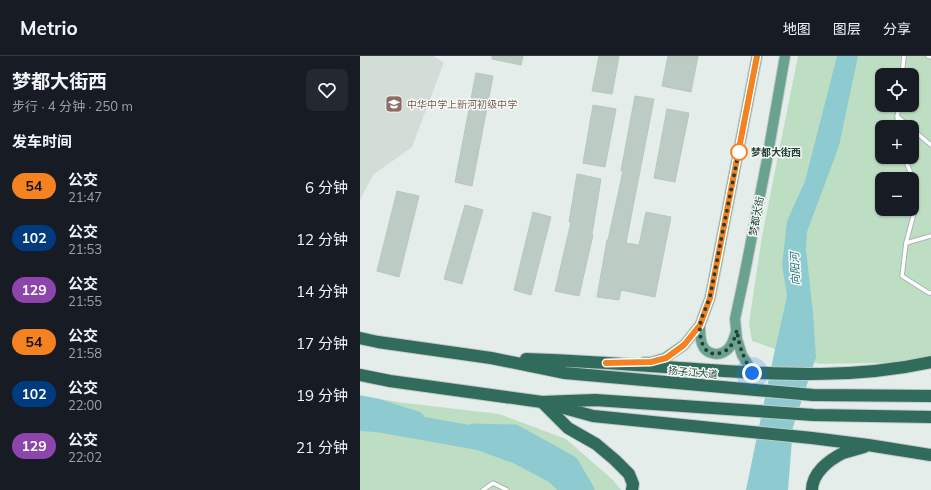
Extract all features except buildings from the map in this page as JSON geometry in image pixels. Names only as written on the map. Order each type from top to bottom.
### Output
[{"type":"highway","name":"扬子江大道","points":[[360,338],[378,342],[491,358],[565,373],[812,395],[931,396]]},
{"type":"highway","points":[[491,358],[571,360],[757,374],[816,375],[879,371],[931,362]]},
{"type":"highway","points":[[360,376],[390,382],[542,402],[593,416],[812,438],[931,455]]},
{"type":"highway","points":[[542,402],[595,400],[814,415],[931,417]]},
{"type":"highway","points":[[542,402],[568,428],[596,444],[615,460],[629,474],[633,484],[632,490]]},
{"type":"highway","points":[[812,490],[816,474],[827,463],[842,454],[868,445]]},
{"type":"main road","points":[[606,363],[651,362],[666,358],[684,345],[700,325],[710,298],[757,56]]},
{"type":"main road","name":"梦都大街","points":[[757,374],[742,355],[735,319],[765,173],[785,56]]},
{"type":"main road","points":[[700,325],[700,337],[703,346],[706,351],[711,354],[716,354],[728,349],[733,342],[737,330]]},
{"type":"lane","points":[[903,68],[904,56]]},
{"type":"lane","points":[[897,112],[897,120]]},
{"type":"lane","points":[[897,116],[902,120]]},
{"type":"lane","points":[[919,135],[931,145]]},
{"type":"lane","points":[[913,216],[906,244],[902,276],[931,293]]},
{"type":"lane","points":[[906,244],[931,236]]},
{"type":"lane","points":[[483,490],[493,483],[507,490]]},
{"type":"shaded area","name":"中华中学上新河初级中学","points":[[360,56],[433,56],[444,62],[412,147],[373,175],[360,200]]},
{"type":"green space","points":[[798,56],[931,56],[931,362],[819,364],[752,341],[749,323],[762,236]]},
{"type":"green space","points":[[360,395],[397,402],[499,414],[566,439],[614,481],[621,490],[360,490]]},
{"type":"water","name":"向阳河","points":[[837,56],[858,56],[839,146],[807,232],[806,249],[816,357],[793,427],[788,490],[746,490],[787,296],[782,265],[787,221],[805,181]]},
{"type":"water","points":[[360,408],[381,409],[486,428],[526,443],[569,465],[593,490],[557,490],[549,482],[513,463],[477,450],[376,432],[360,431]]},
{"type":"waterway","points":[[360,403],[376,406],[417,419]]},
{"type":"waterway","points":[[473,431],[515,432],[571,463],[587,490]]},
{"type":"bus line","name":"54","points":[[606,363],[651,362],[666,358],[684,345],[700,325],[710,298],[757,56]]},
{"type":"place","name":"中华中学上新河初级中学","points":[[394,104]]},
{"type":"place","name":"梦都大街西","points":[[739,152]]},
{"type":"route","points":[[739,152],[740,146],[710,298],[700,325],[700,337],[706,351],[711,354],[716,354],[728,349],[733,342],[737,330],[742,355],[752,373]]}]
